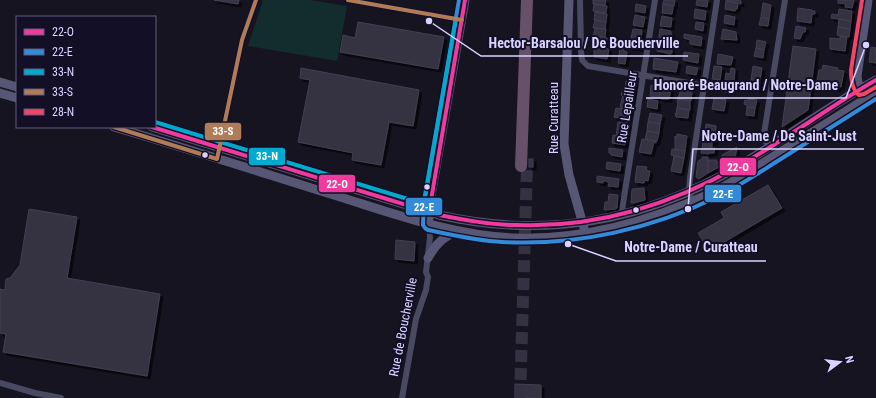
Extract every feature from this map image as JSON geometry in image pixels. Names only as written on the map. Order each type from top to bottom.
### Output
[{"type":"highway","points":[[527,0],[524,166],[533,0]]},
{"type":"main road","name":"Rue de Boucherville","points":[[428,224],[436,165],[465,0]]},
{"type":"main road","name":"Rue Curatteau","points":[[568,0],[564,144],[568,170],[586,233]]},
{"type":"main road","points":[[867,98],[861,89],[857,72],[868,0]]},
{"type":"main road","points":[[155,128],[429,212],[463,221],[504,226],[539,226],[582,223],[618,216],[689,191],[724,174],[876,80]]},
{"type":"main road","points":[[0,82],[16,87]]},
{"type":"main road","points":[[117,128],[428,224],[456,231],[489,236],[515,238],[551,237],[586,233],[637,221],[708,195],[735,181],[876,92]]},
{"type":"main road","points":[[0,93],[16,98]]},
{"type":"main road","points":[[428,258],[442,239],[456,231]]},
{"type":"street","points":[[217,159],[242,40],[256,0]]},
{"type":"street","points":[[348,0],[462,20]]},
{"type":"street","points":[[580,0],[581,51],[584,62],[594,68],[730,90]]},
{"type":"street","name":"Rue Lepailleur","points":[[618,216],[622,212],[655,0]]},
{"type":"street","points":[[692,201],[689,191],[690,178],[717,0]]},
{"type":"street","points":[[776,155],[765,140],[765,129],[785,0]]},
{"type":"street","name":"Rue de Boucherville","points":[[402,398],[416,318],[426,290],[428,278],[426,272],[430,237],[428,224]]},
{"type":"street","points":[[0,383],[35,393],[61,398]]},
{"type":"green space","points":[[263,0],[310,0],[347,6],[337,61],[248,46]]},
{"type":"building","points":[[214,0],[239,0],[238,4]]},
{"type":"building","points":[[593,0],[606,0],[605,5],[593,4]]},
{"type":"building","points":[[664,0],[675,0],[674,6],[663,4]]},
{"type":"building","points":[[697,0],[708,0],[707,7],[696,5]]},
{"type":"building","points":[[739,0],[741,1],[741,4],[726,1]]},
{"type":"building","points":[[838,0],[854,0],[852,8],[845,7],[846,4],[838,3]]},
{"type":"building","points":[[726,1],[737,3],[737,9],[735,11],[725,9]]},
{"type":"building","points":[[763,3],[771,5],[769,19],[761,17]]},
{"type":"building","points":[[594,4],[607,6],[606,13],[593,11]]},
{"type":"building","points":[[636,4],[646,6],[645,13],[635,11]]},
{"type":"building","points":[[663,4],[673,6],[672,14],[662,13]]},
{"type":"building","points":[[798,8],[815,11],[815,14],[812,14],[811,23],[797,21]]},
{"type":"building","points":[[695,9],[706,11],[705,20],[694,18]]},
{"type":"building","points":[[839,9],[852,11],[851,21],[831,18],[832,14],[838,15]]},
{"type":"building","points":[[595,12],[607,14],[606,22],[594,20]]},
{"type":"building","points":[[635,15],[645,17],[643,27],[633,25]]},
{"type":"building","points":[[725,15],[735,17],[734,25],[724,23]]},
{"type":"building","points":[[662,16],[672,18],[671,27],[660,26]]},
{"type":"building","points":[[761,17],[769,19],[768,26],[759,25]]},
{"type":"building","points":[[839,19],[851,21],[850,29],[838,27]]},
{"type":"building","points":[[595,20],[606,22],[605,29],[593,28]]},
{"type":"building","points":[[358,22],[444,37],[438,69],[340,52],[343,35],[355,38]]},
{"type":"building","points":[[696,22],[704,23],[703,31],[695,29]]},
{"type":"building","points":[[796,26],[806,28],[800,39],[794,38]]},
{"type":"building","points":[[838,27],[850,29],[849,37],[837,35]]},
{"type":"building","points":[[595,28],[606,29],[605,37],[593,36]]},
{"type":"building","points":[[633,29],[642,30],[641,40],[631,38]]},
{"type":"building","points":[[660,29],[671,31],[672,34],[669,45],[658,43]]},
{"type":"building","points":[[723,29],[736,32],[737,40],[721,39]]},
{"type":"building","points":[[684,34],[702,37],[701,46],[690,44],[690,40],[684,38]]},
{"type":"building","points":[[596,36],[607,38],[606,46],[594,44]]},
{"type":"building","points":[[840,36],[847,37],[845,51],[830,49],[830,38],[840,39]]},
{"type":"building","points":[[631,38],[641,40],[640,48],[629,47]]},
{"type":"building","points":[[757,40],[766,42],[764,50],[756,48]]},
{"type":"building","points":[[658,43],[671,45],[672,53],[670,54],[657,51],[656,48]]},
{"type":"building","points":[[594,46],[609,49],[607,59],[594,57]]},
{"type":"building","points":[[793,46],[816,49],[808,110],[782,127]]},
{"type":"building","points":[[871,47],[876,48],[876,63],[869,62]]},
{"type":"building","points":[[620,48],[627,52],[625,64],[618,63]]},
{"type":"building","points":[[756,48],[764,50],[763,58],[754,56]]},
{"type":"building","points":[[684,52],[699,54],[698,63],[683,60]]},
{"type":"building","points":[[718,54],[733,57],[731,65],[717,64]]},
{"type":"building","points":[[654,58],[678,62],[676,72],[653,69]]},
{"type":"building","points":[[823,65],[838,68],[837,70],[844,71],[841,87],[838,86],[838,89],[819,86],[820,82],[817,81],[819,70],[822,70]]},
{"type":"building","points":[[687,66],[698,68],[696,75],[686,73]]},
{"type":"building","points":[[714,66],[722,67],[720,80],[712,79]]},
{"type":"building","points":[[753,66],[762,68],[760,81],[751,80]]},
{"type":"building","points":[[301,68],[419,90],[413,126],[389,122],[381,165],[352,160],[353,153],[298,142],[310,80],[300,78]]},
{"type":"building","points":[[731,68],[735,69],[734,82],[725,81],[726,73],[730,74]]},
{"type":"building","points":[[751,80],[760,81],[759,89],[750,88],[750,86],[747,86],[748,81],[751,82]]},
{"type":"building","points":[[626,81],[635,82],[633,96],[621,95],[623,89],[625,89]]},
{"type":"building","points":[[651,85],[661,87],[659,97],[657,98],[650,96]]},
{"type":"building","points":[[661,87],[671,88],[669,99],[661,99],[659,97]]},
{"type":"building","points":[[680,90],[692,92],[691,101],[678,99]]},
{"type":"building","points":[[623,95],[633,96],[630,110],[621,109],[622,107],[620,107]]},
{"type":"building","points":[[714,98],[726,100],[724,111],[712,109]]},
{"type":"building","points":[[648,99],[658,101],[657,109],[647,107]]},
{"type":"building","points":[[678,99],[690,101],[690,110],[677,108]]},
{"type":"building","points":[[748,99],[757,100],[755,108],[747,107],[747,105],[744,104],[745,100],[748,101]]},
{"type":"building","points":[[747,107],[755,108],[754,116],[746,115]]},
{"type":"building","points":[[616,108],[630,110],[628,120],[614,117]]},
{"type":"building","points":[[677,108],[689,110],[688,118],[676,117],[675,113],[676,114]]},
{"type":"building","points":[[650,113],[662,115],[660,124],[648,122]]},
{"type":"building","points":[[618,122],[628,123],[626,137],[616,136]]},
{"type":"building","points":[[648,122],[660,124],[659,133],[647,131]]},
{"type":"building","points":[[706,124],[716,126],[716,133],[705,131]]},
{"type":"building","points":[[647,131],[659,133],[657,141],[645,140]]},
{"type":"building","points":[[677,134],[687,136],[685,151],[675,150],[675,136],[677,137]]},
{"type":"building","points":[[613,135],[626,137],[625,145],[612,143]]},
{"type":"building","points":[[704,137],[715,138],[715,142],[712,142],[712,147],[710,146],[710,148],[715,148],[714,153],[701,153]]},
{"type":"building","points":[[642,139],[656,141],[656,143],[654,142],[651,154],[639,152]]},
{"type":"building","points":[[737,147],[735,159],[721,166],[722,155]]},
{"type":"building","points":[[609,148],[623,150],[622,157],[611,155],[611,153],[609,153]]},
{"type":"building","points":[[672,149],[685,151],[684,158],[671,155]]},
{"type":"building","points":[[674,156],[684,158],[681,173],[671,171]]},
{"type":"building","points":[[702,157],[708,157],[708,173],[699,179],[696,177],[698,161],[702,159]]},
{"type":"building","points":[[529,159],[533,159],[533,167],[529,167]]},
{"type":"building","points":[[708,160],[717,160],[716,162],[722,162],[721,166],[708,173]]},
{"type":"building","points":[[607,162],[621,164],[620,171],[607,169]]},
{"type":"building","points":[[637,166],[647,167],[646,170],[650,171],[648,181],[645,180],[644,183],[635,182]]},
{"type":"building","points":[[597,176],[619,179],[618,187],[608,186],[609,183],[606,181],[603,181],[603,183],[597,182]]},
{"type":"building","points":[[768,185],[782,208],[709,251],[698,233],[724,218],[721,212]]},
{"type":"building","points":[[644,188],[645,200],[631,203],[632,189]]},
{"type":"building","points":[[609,194],[618,195],[617,208],[604,210],[605,202],[608,202]]},
{"type":"building","points":[[29,209],[77,217],[67,278],[160,294],[147,376],[3,352],[6,334],[0,333],[0,289],[5,290],[6,279],[10,278],[20,265]]},
{"type":"building","points":[[396,240],[415,242],[414,261],[395,259]]},
{"type":"building","points":[[515,384],[541,385],[541,398],[515,398]]},
{"type":"tunnel","points":[[520,398],[527,166]]},
{"type":"transit line","name":"33-S","points":[[117,128],[217,159],[242,40],[256,0]]},
{"type":"transit line","name":"33-S","points":[[348,0],[462,20]]},
{"type":"transit line","name":"22-E","points":[[459,0],[424,201],[423,225],[428,230],[465,238],[530,243],[586,238],[641,226],[694,208],[719,196],[876,99]]},
{"type":"transit line","name":"22-O","points":[[429,212],[465,0]]},
{"type":"transit line","name":"28-N","points":[[862,0],[851,70],[853,87],[859,95],[864,94],[876,87]]},
{"type":"transit line","name":"33-N","points":[[156,122],[424,204],[456,19]]},
{"type":"transit line","name":"22-O","points":[[155,128],[439,215],[498,224],[546,225],[575,223],[603,218],[659,203],[685,193],[712,181],[755,157],[876,80]]},
{"type":"place","name":"Hector-Barsalou / De Boucherville","points":[[429,21]]},
{"type":"place","name":"Honoré-Beaugrand / Notre-Dame","points":[[866,45]]},
{"type":"place","name":"Notre-Dame / De Saint-Just","points":[[688,209]]},
{"type":"place","name":"Notre-Dame / Curatteau","points":[[568,244]]}]
